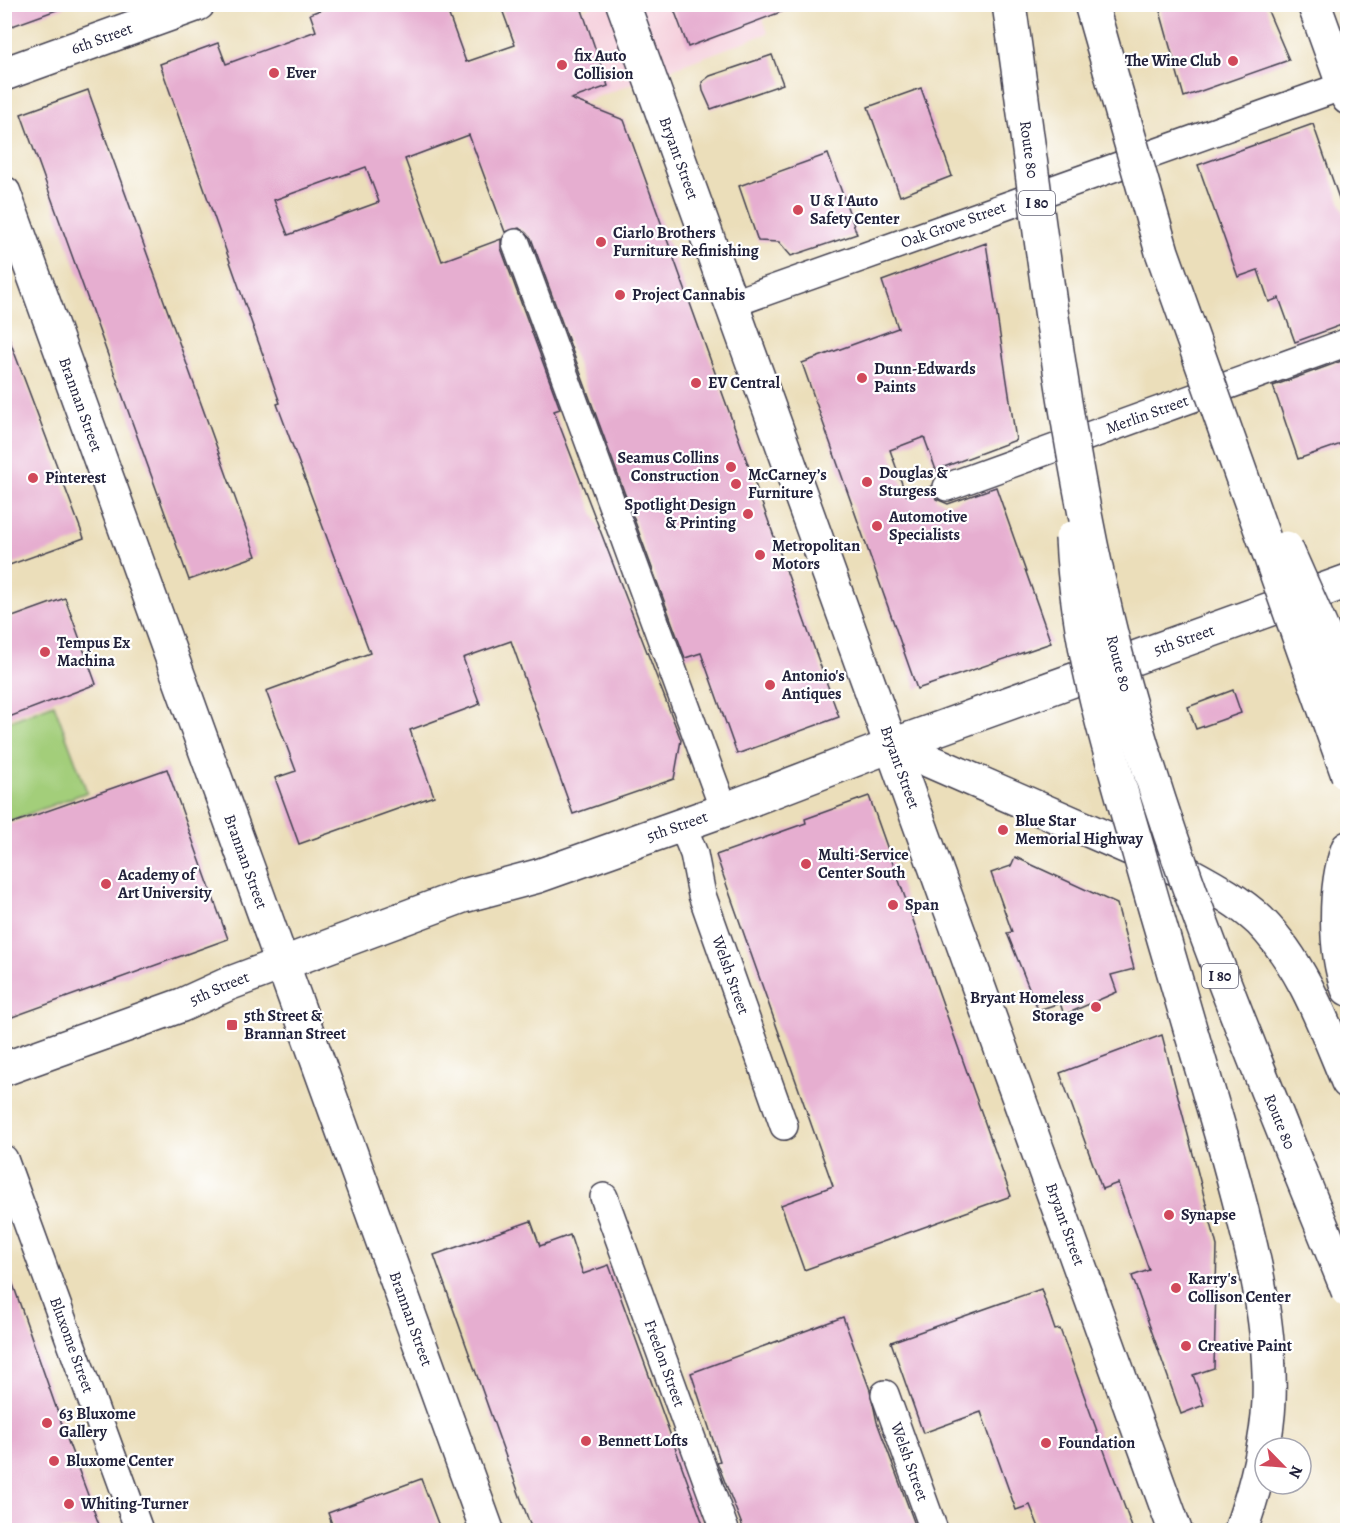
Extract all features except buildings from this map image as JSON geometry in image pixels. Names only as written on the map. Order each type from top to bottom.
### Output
[{"type":"main road","name":"6th Street","points":[[4,74],[198,4]]},
{"type":"main road","name":"Bryant Street","points":[[623,4],[893,745],[911,802],[1175,1530]]},
{"type":"main road","name":"Route 80","points":[[1009,4],[1066,401],[1096,566],[1142,748],[1207,941],[1347,1291]]},
{"type":"main road","points":[[1091,4],[1131,149],[1195,350],[1347,775]]},
{"type":"main road","points":[[1314,4],[1345,92]]},
{"type":"main road","name":"Brannan Street","points":[[4,193],[284,963],[486,1530]]},
{"type":"main road","points":[[1195,350],[1323,627],[1347,688]]},
{"type":"main road","points":[[1066,401],[1072,551],[1081,620],[1094,688],[1120,789],[1248,1230],[1262,1300],[1269,1359],[1269,1404],[1253,1493],[1241,1530]]},
{"type":"main road","name":"5th Street","points":[[4,1069],[182,1005],[284,963],[463,896],[538,876],[724,810],[893,745],[1347,581]]},
{"type":"main road","points":[[893,745],[1191,875],[1228,896],[1259,921],[1287,954],[1314,998],[1347,1082]]},
{"type":"main road","points":[[1347,848],[1338,909],[1338,942],[1347,990]]},
{"type":"street","name":"Oak Grove Street","points":[[731,304],[1345,92]]},
{"type":"street","points":[[516,243],[724,810]]},
{"type":"street","name":"Merlin Street","points":[[947,487],[1347,342]]},
{"type":"street","name":"Welsh Street","points":[[682,824],[694,854],[702,895],[784,1126]]},
{"type":"street","name":"Bluxome Street","points":[[4,1159],[139,1530]]},
{"type":"street","name":"Freelon Street","points":[[604,1197],[725,1530]]},
{"type":"street","name":"Welsh Street","points":[[885,1394],[934,1530]]},
{"type":"shaded area","points":[[596,4],[758,5],[768,33],[538,119],[510,40]]},
{"type":"green space","points":[[54,704],[87,792],[5,823],[5,723]]},
{"type":"place","name":"The Wine Club","points":[[1233,61]]},
{"type":"place","name":"fix Auto Collision","points":[[562,65]]},
{"type":"place","name":"Ever","points":[[274,73]]},
{"type":"place","name":"U & I Auto Safety Center","points":[[798,210]]},
{"type":"place","name":"Ciarlo Brothers Furniture Refinishing","points":[[601,242]]},
{"type":"place","name":"Project Cannabis","points":[[620,295]]},
{"type":"place","name":"Dunn-Edwards Paints","points":[[862,378]]},
{"type":"place","name":"EV Central","points":[[696,383]]},
{"type":"place","name":"Seamus Collins Construction","points":[[731,467]]},
{"type":"place","name":"Pinterest","points":[[33,478]]},
{"type":"place","name":"Douglas & Sturgess","points":[[867,482]]},
{"type":"place","name":"McCarney’s Furniture","points":[[736,484]]},
{"type":"place","name":"Spotlight Design & Printing","points":[[748,514]]},
{"type":"place","name":"Automotive Specialists","points":[[877,526]]},
{"type":"place","name":"Metropolitan Motors","points":[[760,555]]},
{"type":"place","name":"Tempus Ex Machina","points":[[45,652]]},
{"type":"place","name":"Antonio's Antiques","points":[[770,685]]},
{"type":"place","name":"Blue Star Memorial Highway","points":[[1003,830]]},
{"type":"place","name":"Multi-Service Center South","points":[[806,864]]},
{"type":"place","name":"Academy of Art University","points":[[106,884]]},
{"type":"place","name":"Span","points":[[893,905]]},
{"type":"place","name":"Bryant Homeless Storage","points":[[1096,1007]]},
{"type":"place","name":"5th Street & Brannan Street","points":[[232,1025]]},
{"type":"place","name":"Synapse","points":[[1169,1215]]},
{"type":"place","name":"Karry's Collison Center","points":[[1176,1288]]},
{"type":"place","name":"Creative Paint","points":[[1186,1346]]},
{"type":"place","name":"63 Bluxome Gallery","points":[[47,1423]]},
{"type":"place","name":"Bennett Lofts","points":[[586,1441]]},
{"type":"place","name":"Foundation","points":[[1046,1443]]},
{"type":"place","name":"Bluxome Center","points":[[54,1461]]},
{"type":"place","name":"Whiting-Turner","points":[[69,1504]]}]
